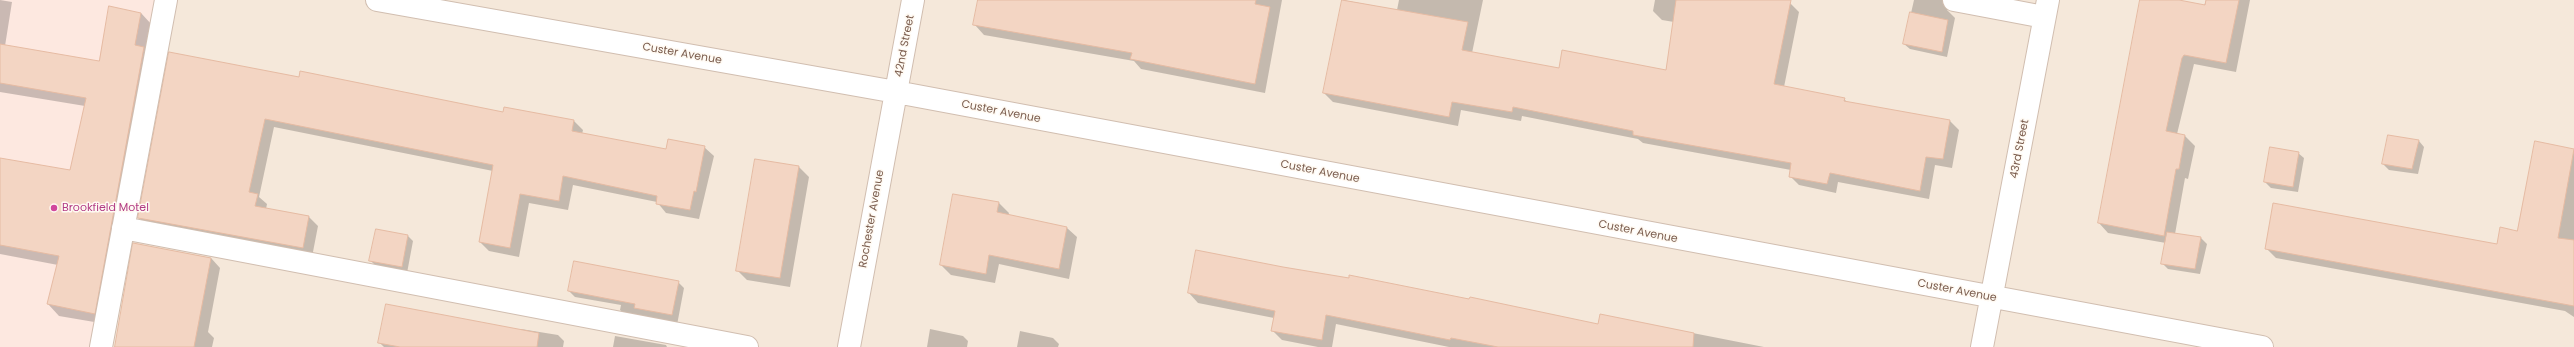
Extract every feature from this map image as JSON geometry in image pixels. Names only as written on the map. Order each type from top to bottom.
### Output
[{"type":"street","points":[[101,347],[166,0]]},
{"type":"street","name":"Custer Avenue","points":[[377,0],[896,92],[1992,298],[2262,347]]},
{"type":"street","name":"42nd Street","points":[[896,92],[913,0]]},
{"type":"street","points":[[1954,0],[2046,8]]},
{"type":"street","name":"43rd Street","points":[[1982,347],[2046,8]]},
{"type":"street","name":"Rochester Avenue","points":[[849,347],[896,92]]},
{"type":"street","points":[[124,228],[747,347]]},
{"type":"shaded area","points":[[0,0],[167,0],[101,347],[0,347]]},
{"type":"shaded area","points":[[167,0],[2574,0],[2574,347],[101,347]]},
{"type":"building","points":[[978,0],[1256,0],[1255,4],[1270,7],[1255,84],[1130,59],[1132,53],[973,25]]},
{"type":"building","points":[[1342,0],[1468,22],[1462,50],[1559,68],[1562,50],[1666,70],[1676,0],[1791,0],[1774,84],[1845,98],[1844,101],[1950,120],[1943,159],[1926,157],[1920,191],[1830,173],[1827,184],[1789,177],[1791,163],[1633,135],[1633,131],[1513,107],[1512,112],[1452,102],[1449,117],[1323,93]]},
{"type":"building","points":[[2140,0],[2179,0],[2205,5],[2206,0],[2239,0],[2226,63],[2184,55],[2182,58],[2166,131],[2185,135],[2179,169],[2176,169],[2164,236],[2098,223]]},
{"type":"building","points":[[109,6],[141,13],[135,45],[144,47],[95,314],[47,304],[59,256],[0,245],[0,158],[70,170],[86,98],[0,83],[0,44],[99,61]]},
{"type":"building","points":[[1910,12],[1948,20],[1942,52],[1903,44]]},
{"type":"building","points":[[169,52],[299,77],[300,71],[503,112],[504,107],[574,120],[572,131],[666,149],[668,139],[705,146],[696,192],[694,191],[690,210],[656,204],[657,196],[563,176],[559,201],[520,194],[510,248],[479,242],[493,165],[265,119],[249,192],[258,194],[255,206],[309,216],[303,248],[138,218]]},
{"type":"building","points":[[2388,135],[2419,140],[2412,169],[2382,164]]},
{"type":"building","points":[[2535,141],[2574,149],[2558,238],[2574,240],[2574,306],[2265,249],[2273,203],[2497,244],[2500,227],[2517,231]]},
{"type":"building","points":[[2270,147],[2299,152],[2293,187],[2264,182]]},
{"type":"building","points":[[755,159],[799,166],[780,278],[736,271]]},
{"type":"building","points":[[953,194],[999,202],[997,212],[1067,227],[1059,269],[989,255],[986,274],[940,265]]},
{"type":"building","points":[[376,229],[408,235],[402,267],[369,261]]},
{"type":"building","points":[[2167,232],[2201,237],[2195,269],[2161,264]]},
{"type":"building","points":[[133,243],[211,258],[194,347],[115,347]]},
{"type":"building","points":[[1196,250],[1349,278],[1349,275],[1469,299],[1470,297],[1598,324],[1600,314],[1694,333],[1693,347],[1498,347],[1451,338],[1450,340],[1326,315],[1322,340],[1271,331],[1275,311],[1188,293]]},
{"type":"building","points":[[574,261],[679,281],[672,315],[634,308],[635,304],[568,291]]},
{"type":"building","points":[[386,304],[539,333],[537,347],[400,347],[378,343]]},
{"type":"place","name":"Brookfield Motel","points":[[54,208]]}]
